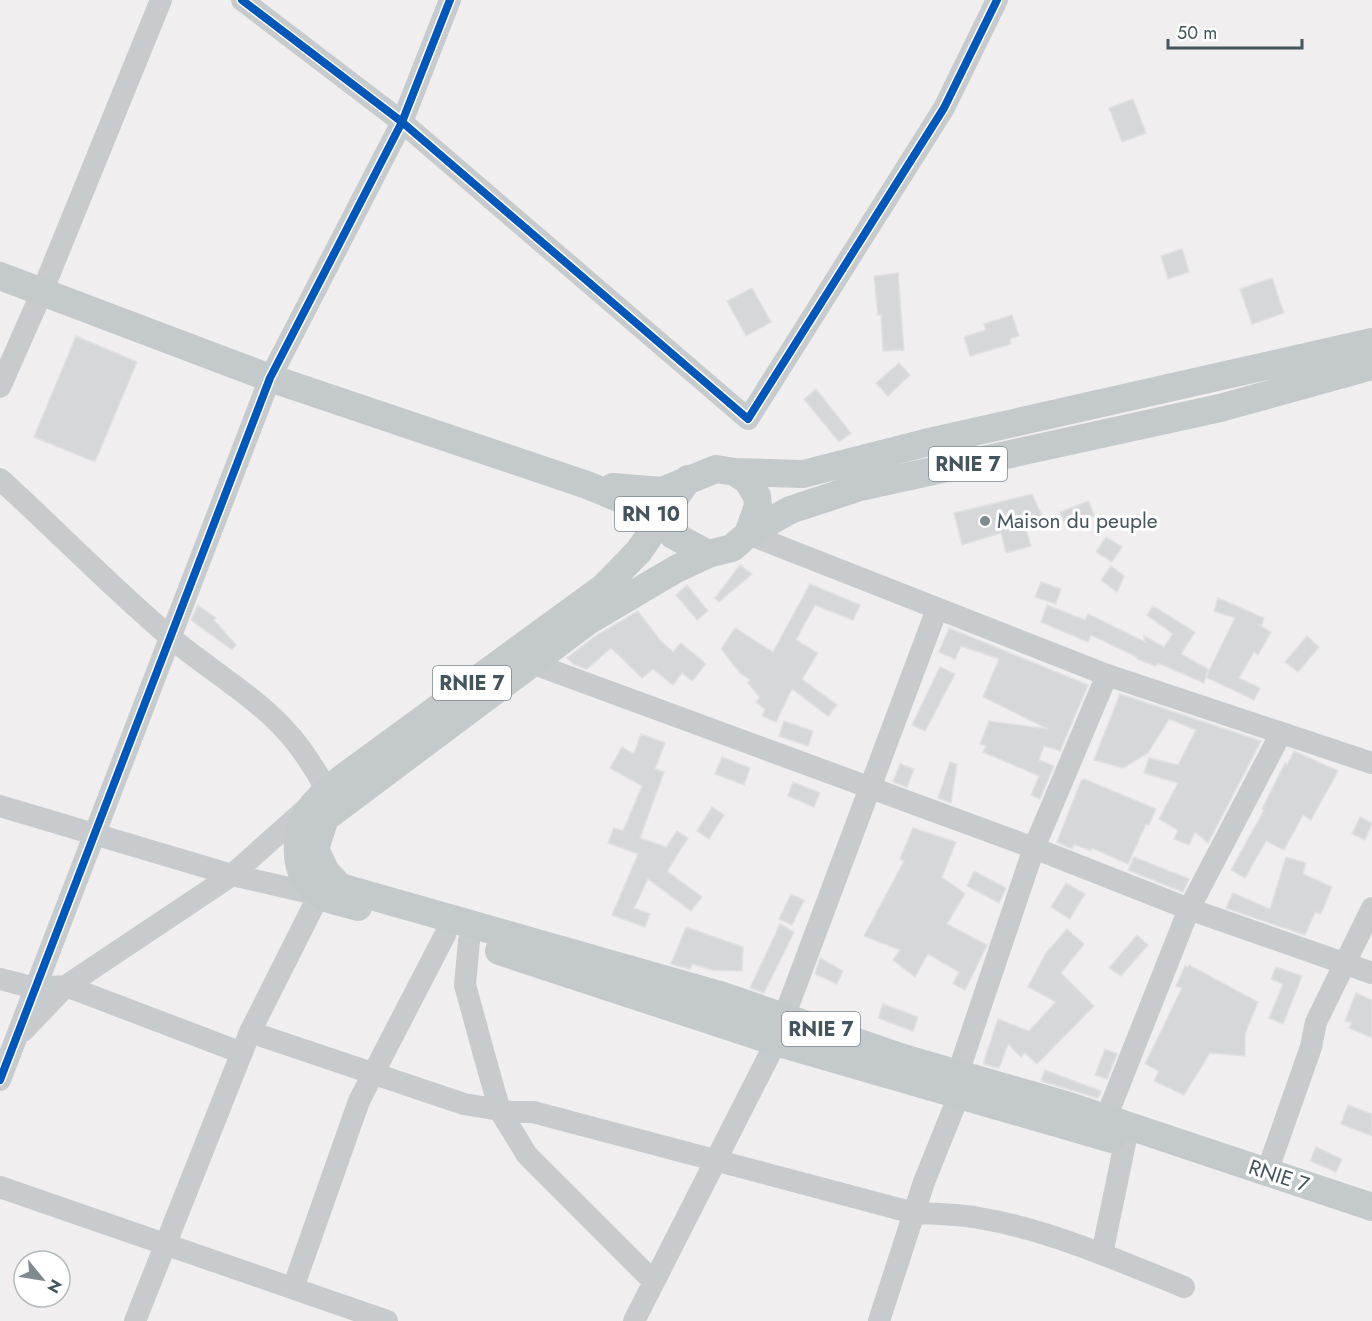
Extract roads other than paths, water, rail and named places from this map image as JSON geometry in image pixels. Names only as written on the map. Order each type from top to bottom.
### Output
[{"type":"main road","name":"RN 10","points":[[0,276],[270,378],[587,485],[643,508],[660,520],[673,535],[708,554]]},
{"type":"main road","name":"RNIE 7","points":[[735,472],[803,474],[925,442],[1372,342]]},
{"type":"main road","name":"RNIE 7","points":[[317,813],[534,664],[588,621],[676,569],[708,554],[732,548],[748,534],[790,510],[860,487],[1221,408],[1372,366]]},
{"type":"main road","name":"RN 10","points":[[587,485],[662,490],[716,469],[735,472]]},
{"type":"main road","points":[[735,472],[748,481],[757,496],[758,506],[748,534]]},
{"type":"main road","name":"RNIE 7","points":[[688,479],[639,551],[604,587],[317,813],[315,849],[326,872],[340,887],[723,996],[780,1030]]},
{"type":"main road","points":[[317,813],[297,860],[304,880],[319,895]]},
{"type":"main road","name":"RNIE 7","points":[[319,895],[457,938],[780,1030],[958,1084],[1372,1226]]},
{"type":"main road","name":"RNIE 7","points":[[958,1084],[1106,1118],[1372,1207]]},
{"type":"street","points":[[0,387],[42,292],[161,0]]},
{"type":"street","points":[[242,0],[402,122],[748,419],[944,108],[997,0]]},
{"type":"street","points":[[0,1080],[270,378],[402,122],[450,0]]},
{"type":"street","points":[[0,479],[171,638],[249,695],[272,715],[297,741],[323,784],[317,813],[232,875],[66,986],[16,1039]]},
{"type":"street","points":[[748,534],[1107,675],[1372,763]]},
{"type":"street","points":[[634,1321],[716,1162],[780,1030],[937,609]]},
{"type":"street","points":[[534,664],[1034,848],[1190,909],[1372,973]]},
{"type":"street","points":[[879,1321],[1034,848],[1107,675]]},
{"type":"street","points":[[1106,1118],[1190,909],[1281,733]]},
{"type":"street","points":[[0,806],[232,875],[319,895],[246,1042],[135,1321]]},
{"type":"street","points":[[232,875],[317,813]]},
{"type":"street","points":[[1267,1172],[1311,1047],[1316,1022],[1372,908]]},
{"type":"street","points":[[293,1288],[359,1101],[372,1074],[457,938]]},
{"type":"street","points":[[457,938],[465,985],[500,1111],[527,1155],[654,1282]]},
{"type":"street","points":[[0,978],[35,988],[66,986],[246,1042],[372,1074],[464,1104],[500,1111],[532,1112],[914,1213],[976,1217],[1009,1224],[1102,1254],[1184,1287]]},
{"type":"street","points":[[1102,1254],[1125,1143]]},
{"type":"street","points":[[0,1187],[293,1288],[361,1317],[387,1321]]},
{"type":"place","name":"Maison du peuple","points":[[985,521]]}]
